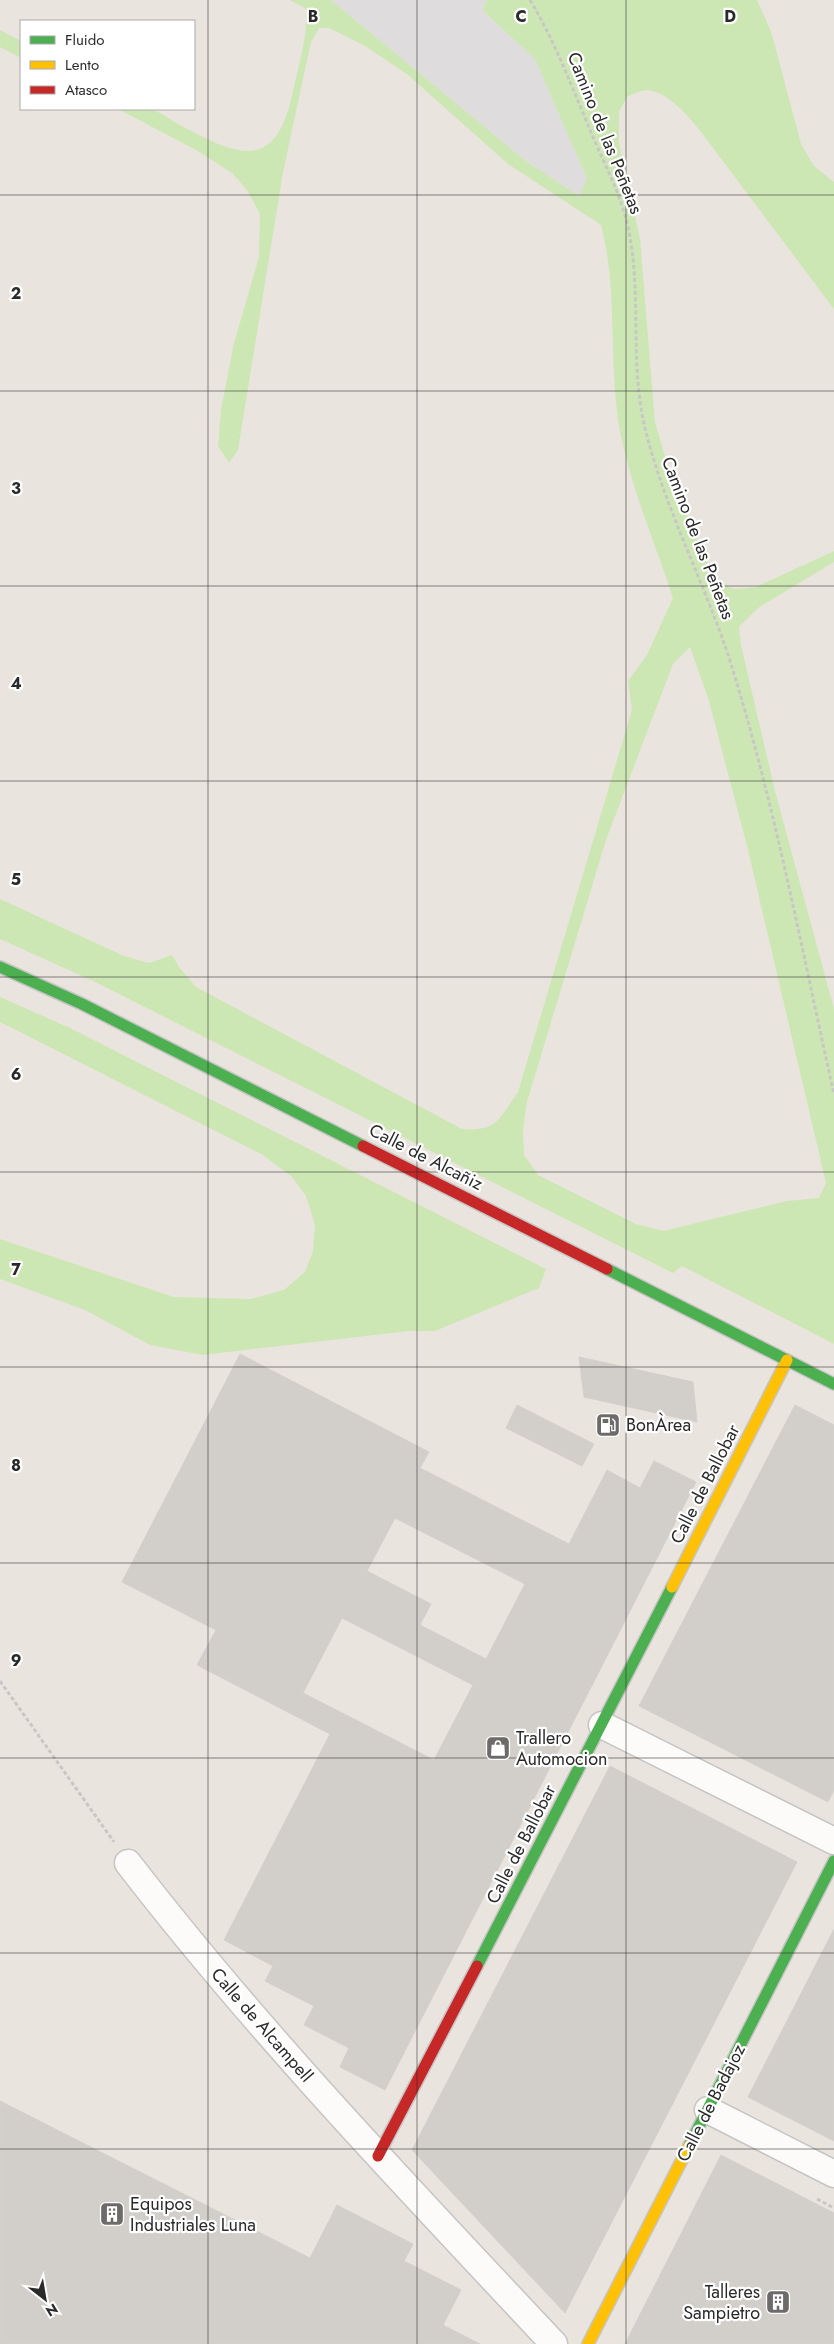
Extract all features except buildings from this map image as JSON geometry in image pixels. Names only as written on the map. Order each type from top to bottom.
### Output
[{"type":"street","name":"Calle de Alcañiz","points":[[0,967],[91,1008],[834,1384]]},
{"type":"street","name":"Calle de Ballobar","points":[[378,2156],[602,1725],[787,1360]]},
{"type":"street","points":[[602,1725],[834,1841]]},
{"type":"street","name":"Calle de Badajoz","points":[[588,2344],[834,1861]]},
{"type":"street","name":"Calle de Alcampell","points":[[128,1863],[222,1980],[378,2156],[554,2344]]},
{"type":"street","points":[[708,2110],[834,2174]]},
{"type":"path","name":"Camino de las Peñetas","points":[[530,0],[557,50],[618,197],[629,232],[637,365],[644,427],[668,502],[708,600],[731,664],[766,792],[834,1094]]},
{"type":"path","points":[[0,1681],[128,1863]]},
{"type":"path","points":[[816,2199],[834,2208]]},
{"type":"shaded area","points":[[331,0],[486,0],[484,12],[535,59],[587,179],[579,196],[526,161]]},
{"type":"green space","points":[[290,0],[331,0],[526,161],[579,196],[587,179],[535,59],[483,11],[486,0],[757,0],[771,31],[801,144],[814,166],[834,182],[834,309],[701,132],[678,106],[671,100],[647,90],[628,96],[619,111],[619,143],[640,239],[655,422],[669,470],[714,580],[734,589],[756,587],[834,551],[834,562],[758,608],[739,627],[741,645],[775,791],[834,1009],[834,1344],[682,1266],[673,1273],[93,981],[0,939],[0,899],[124,956],[149,963],[172,955],[179,967],[196,987],[462,1129],[490,1126],[501,1117],[518,1092],[632,710],[628,681],[647,655],[673,598],[638,497],[621,436],[614,383],[610,277],[601,225],[508,164],[408,75],[365,46],[329,28],[319,28],[311,42],[283,172],[238,450],[229,463],[218,446],[221,410],[234,343],[259,257],[260,214],[247,190],[232,173],[196,150],[120,110],[152,110],[214,142],[232,149],[247,151],[262,148],[274,139],[284,121],[302,52],[306,9]],"holes":[[[690,647],[709,701],[747,846],[826,1183],[819,1198],[787,1201],[663,1231],[636,1224],[538,1175],[524,1155],[523,1129],[527,1102],[606,840],[673,664]]]},
{"type":"green space","points":[[0,30],[20,40],[20,57],[0,47]]},
{"type":"green space","points":[[0,997],[70,1028],[546,1269],[539,1288],[435,1331],[409,1331],[203,1355],[150,1345],[85,1310],[0,1279],[0,1239],[174,1297],[250,1299],[284,1290],[305,1272],[313,1251],[315,1225],[306,1196],[292,1177],[263,1155],[0,1022]]},
{"type":"traffic: fast","points":[[0,967],[82,1004],[363,1146]]},
{"type":"traffic: fast","points":[[607,1269],[834,1384]]},
{"type":"traffic: fast","points":[[477,1966],[672,1587]]},
{"type":"traffic: fast","points":[[689,2146],[834,1861]]},
{"type":"traffic: slow","points":[[672,1587],[787,1360]]},
{"type":"traffic: slow","points":[[588,2344],[689,2146]]},
{"type":"traffic: jam","points":[[363,1146],[607,1269]]},
{"type":"traffic: jam","points":[[378,2156],[477,1966]]},
{"type":"place","name":"BonÀrea","points":[[608,1425]]},
{"type":"place","name":"Trallero Automocion","points":[[498,1748]]},
{"type":"place","name":"Equipos Industriales Luna","points":[[112,2214]]},
{"type":"place","name":"Talleres Sampietro","points":[[778,2302]]}]
